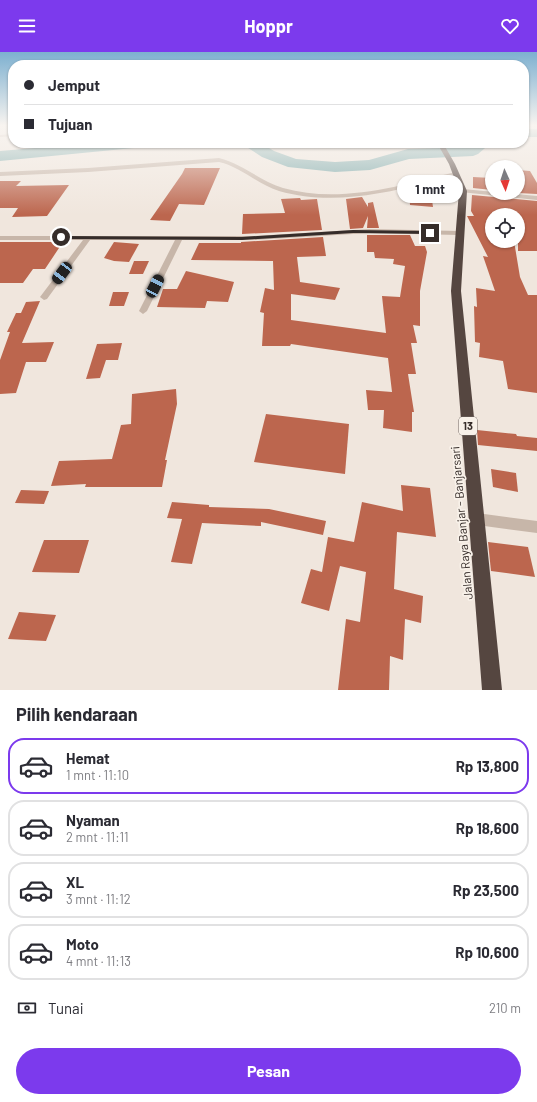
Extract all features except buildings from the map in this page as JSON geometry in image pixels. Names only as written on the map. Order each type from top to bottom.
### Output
[{"type":"highway","points":[[446,155],[463,191]]},
{"type":"highway","name":"Jalan Raya Banjar - Banjarsari","points":[[463,191],[456,291],[492,690]]},
{"type":"street","points":[[0,174],[88,170],[219,160],[231,162],[280,188],[298,193],[335,196],[386,190],[454,169]]},
{"type":"street","points":[[463,191],[537,198]]},
{"type":"street","points":[[0,238],[252,238],[353,232],[459,233]]},
{"type":"street","points":[[44,297],[89,237]]},
{"type":"street","points":[[143,310],[180,238]]},
{"type":"street","points":[[477,519],[537,527]]},
{"type":"waterway","points":[[0,156],[14,155]]},
{"type":"waterway","points":[[270,155],[294,164],[335,167],[370,165],[405,155]]},
{"type":"route","points":[[61,237],[242,238],[369,231],[430,233]]}]
